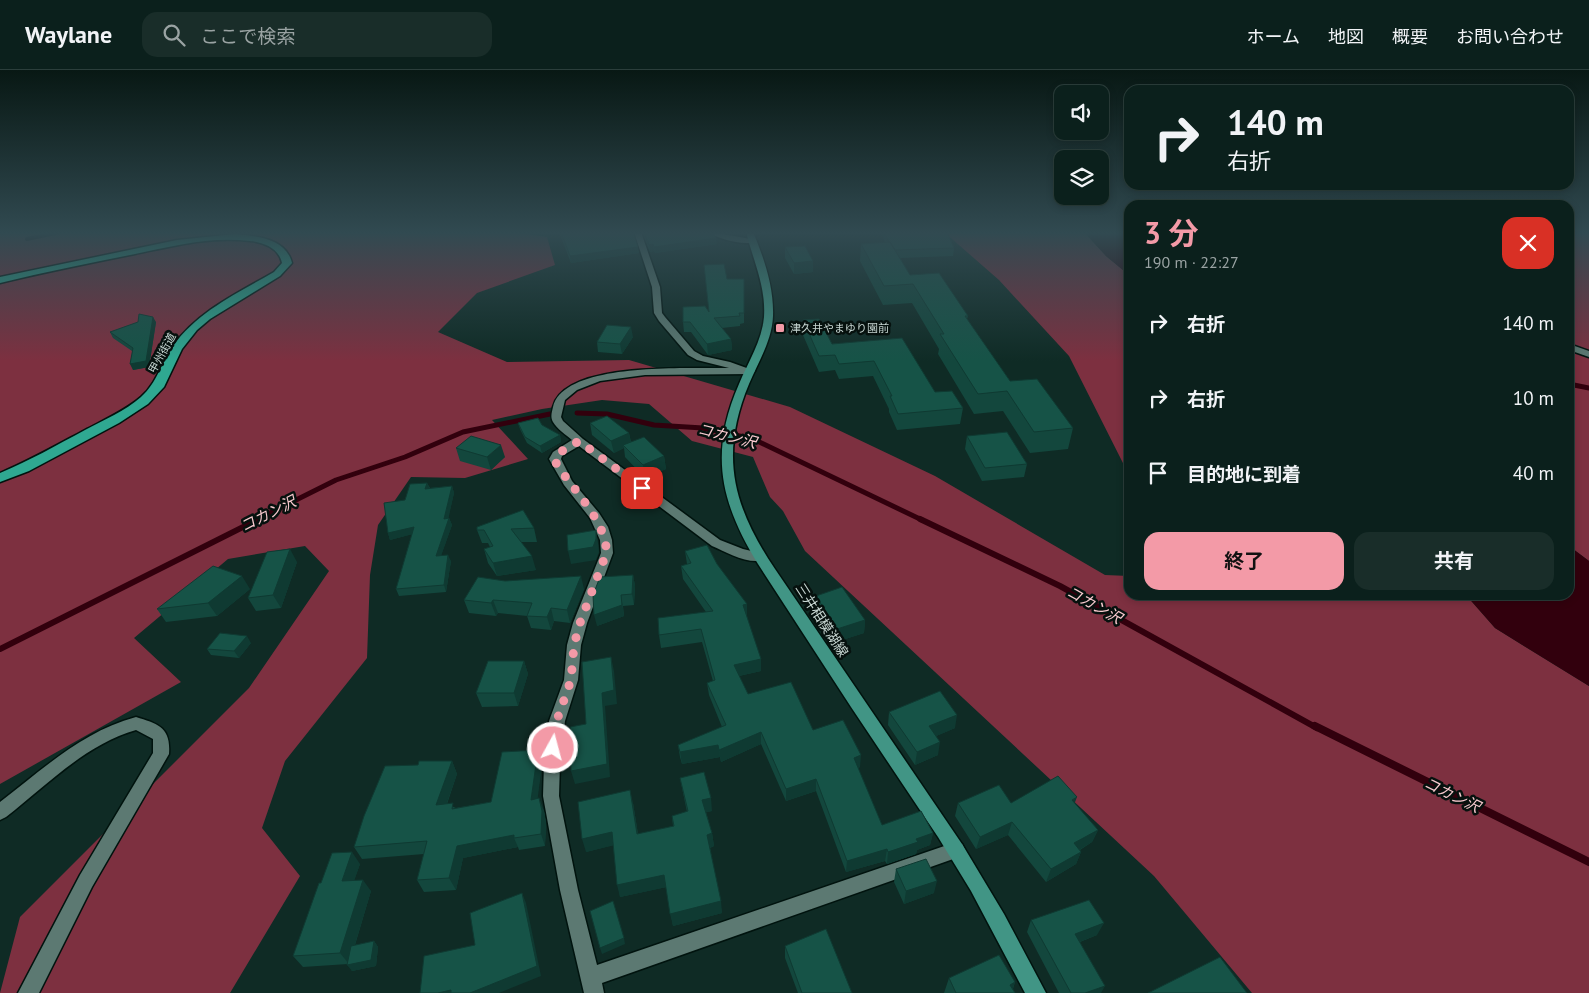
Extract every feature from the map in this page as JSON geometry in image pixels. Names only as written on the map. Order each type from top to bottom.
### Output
[{"type":"highway","name":"甲州街道","points":[[0,280],[21,275]]},
{"type":"highway","name":"甲州街道","points":[[0,478],[41,459],[114,420],[144,401],[158,387],[177,348],[193,328],[275,275]]},
{"type":"main road","name":"三井相模湖線","points":[[763,275],[767,294],[767,328],[745,371],[743,387],[732,413],[727,433],[726,454],[730,492],[739,520],[759,557],[956,850],[1036,993]]},
{"type":"street","points":[[652,275],[656,287],[658,313],[691,353],[700,358],[727,364],[745,371]]},
{"type":"street","points":[[1574,350],[1589,354]]},
{"type":"street","points":[[745,371],[723,373],[675,370],[599,378],[579,384],[560,399],[556,417],[558,422],[579,441],[716,543],[740,553],[759,557]]},
{"type":"street","points":[[579,441],[557,454],[555,460],[561,472],[598,523],[606,539],[607,546],[606,554],[580,623],[574,645],[571,680],[557,720],[552,763],[551,796],[591,986],[956,850]]},
{"type":"street","points":[[0,812],[93,741],[113,730],[136,723],[158,734],[162,742],[158,760],[86,881],[28,993]]},
{"type":"shaded area","points":[[0,275],[527,275],[477,293],[438,332],[507,362],[629,360],[790,407],[935,476],[1105,575],[1124,576],[1124,600],[1470,600],[1495,628],[1589,686],[1589,993],[1252,993],[1154,876],[805,551],[783,511],[770,497],[753,457],[692,441],[649,404],[602,400],[542,409],[492,420],[528,459],[465,478],[411,477],[378,525],[370,575],[367,658],[285,761],[262,828],[300,876],[230,993],[0,993],[20,917],[249,688],[329,571],[305,546],[228,559],[134,638],[181,682],[0,784]]},
{"type":"shaded area","points":[[993,275],[1124,275],[1124,465],[1069,356]]},
{"type":"shaded area","points":[[1574,275],[1589,275],[1589,561],[1574,550]]},
{"type":"shaded area","points":[[1574,550],[1589,561],[1589,686],[1495,628],[1470,600],[1574,600]]},
{"type":"building","points":[[705,275],[726,275],[727,279],[744,279],[744,313],[739,313],[740,316],[714,318],[731,339],[707,344],[690,322],[683,322],[683,307],[705,306],[709,312]]},
{"type":"building","points":[[878,275],[940,275],[968,316],[965,316],[1010,381],[1037,379],[1073,428],[1034,432],[1007,391],[978,394],[940,334],[944,334],[913,284],[884,286]]},
{"type":"building","points":[[139,314],[153,317],[146,361],[130,364],[133,348],[110,332],[138,322]]},
{"type":"building","points":[[819,319],[832,344],[902,338],[935,392],[952,391],[963,408],[898,414],[890,396],[892,396],[874,361],[839,364],[835,355],[819,356],[803,320]]},
{"type":"building","points":[[607,325],[631,327],[620,344],[597,342]]},
{"type":"building","points":[[607,416],[629,433],[611,441],[590,423]]},
{"type":"building","points":[[538,418],[542,425],[560,435],[540,446],[525,437],[518,423]]},
{"type":"building","points":[[1007,432],[1027,464],[985,468],[967,436]]},
{"type":"building","points":[[471,436],[501,445],[487,457],[456,448]]},
{"type":"building","points":[[644,437],[664,456],[643,465],[623,445]]},
{"type":"building","points":[[427,483],[425,489],[452,486],[444,519],[449,518],[436,556],[448,555],[444,585],[396,589],[414,527],[388,533],[384,503],[405,500],[410,484]]},
{"type":"building","points":[[523,510],[534,528],[511,529],[532,556],[493,563],[484,549],[493,546],[484,530],[477,530],[477,527]]},
{"type":"building","points":[[596,530],[596,539],[593,547],[568,551],[567,535]]},
{"type":"building","points":[[707,545],[717,564],[747,604],[743,605],[761,659],[734,665],[748,694],[791,682],[813,730],[843,720],[861,755],[854,758],[882,825],[921,811],[933,833],[916,839],[918,842],[888,852],[887,849],[847,861],[816,779],[786,789],[761,732],[719,750],[718,745],[680,752],[678,745],[726,725],[707,683],[715,680],[701,629],[659,635],[658,618],[713,611],[681,566],[691,563],[685,551]]},
{"type":"building","points":[[290,549],[273,595],[248,598],[267,552]]},
{"type":"building","points":[[213,566],[242,576],[208,603],[157,609]]},
{"type":"building","points":[[633,575],[632,594],[621,595],[622,605],[594,615],[593,595],[600,577]]},
{"type":"building","points":[[581,576],[567,610],[551,608],[547,617],[527,616],[532,603],[493,600],[491,603],[464,600],[478,577],[505,581]]},
{"type":"building","points":[[842,587],[865,620],[837,629],[816,596]]},
{"type":"building","points":[[220,633],[247,636],[234,651],[207,649]]},
{"type":"building","points":[[611,657],[614,690],[602,693],[607,764],[571,771],[570,727],[586,724],[582,662]]},
{"type":"building","points":[[488,661],[524,661],[514,693],[476,693]]},
{"type":"building","points":[[940,691],[957,715],[929,726],[940,742],[917,752],[889,712]]},
{"type":"building","points":[[538,750],[531,800],[539,798],[542,811],[541,834],[514,838],[514,835],[457,846],[449,878],[417,880],[427,841],[354,847],[364,816],[385,766],[418,765],[419,761],[452,761],[436,805],[453,803],[452,809],[491,802],[502,752]]},
{"type":"building","points":[[704,772],[711,798],[702,800],[712,833],[707,835],[721,901],[670,914],[664,875],[617,885],[612,832],[582,839],[578,802],[630,790],[637,834],[674,826],[672,816],[688,811],[680,778]]},
{"type":"building","points":[[1058,776],[1077,797],[1072,800],[1098,830],[1074,843],[1081,852],[1051,869],[1012,822],[980,837],[958,803],[999,785],[1011,803]]},
{"type":"building","points":[[352,852],[342,881],[363,880],[340,953],[293,956],[319,883],[321,883],[332,853]]},
{"type":"building","points":[[926,859],[937,881],[906,891],[896,869]]},
{"type":"building","points":[[522,893],[537,966],[470,993],[451,993],[451,990],[438,993],[420,993],[424,956],[475,945],[470,913]]},
{"type":"building","points":[[1089,900],[1104,923],[1075,934],[1105,986],[1085,993],[1071,993],[1031,920]]},
{"type":"building","points":[[613,901],[624,938],[600,948],[590,911]]},
{"type":"building","points":[[826,929],[852,993],[802,993],[785,946]]},
{"type":"building","points":[[374,941],[371,960],[347,965],[351,946]]},
{"type":"building","points":[[999,955],[1015,982],[1010,985],[1015,993],[956,993],[949,978]]},
{"type":"building","points":[[1220,957],[1247,993],[1148,993]]},
{"type":"waterway","points":[[1574,385],[1589,388]]},
{"type":"waterway","name":"コカン沢","points":[[577,413],[607,414],[654,425],[703,428],[753,439],[922,520]]},
{"type":"waterway","name":"コカン沢","points":[[256,520],[336,480],[405,457],[463,432],[550,414]]},
{"type":"waterway","name":"コカン沢","points":[[0,649],[259,519]]},
{"type":"waterway","name":"コカン沢","points":[[920,519],[1060,586],[1317,728]]},
{"type":"waterway","name":"コカン沢","points":[[1315,726],[1589,862]]},
{"type":"place","name":"津久井やまゆり園前","points":[[780,328]]},
{"type":"route","points":[[553,748],[557,720],[571,680],[574,645],[580,623],[606,554],[607,546],[606,539],[598,523],[570,486],[557,465],[555,460],[557,454],[579,441],[642,488]]}]
